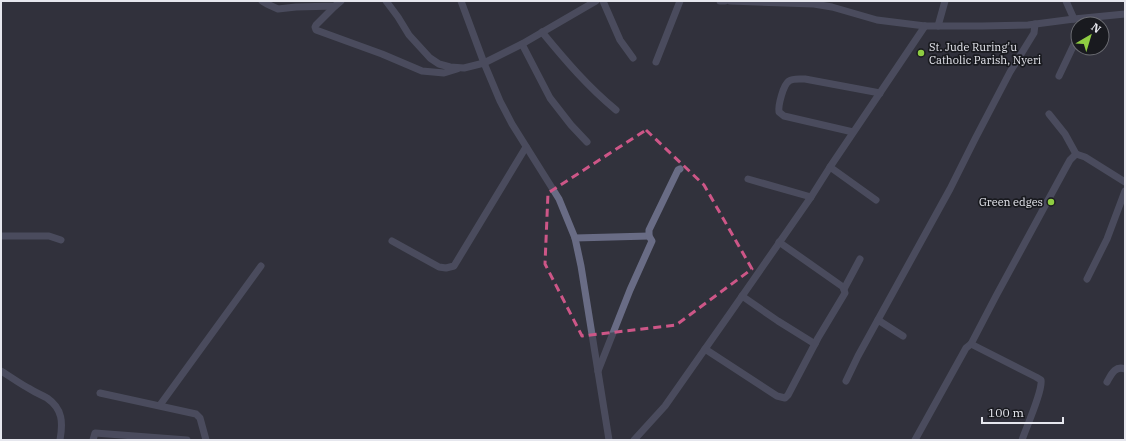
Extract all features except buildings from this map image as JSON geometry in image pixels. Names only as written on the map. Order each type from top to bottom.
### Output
[{"type":"street","points":[[262,1],[278,9],[335,6]]},
{"type":"street","points":[[341,1],[316,25],[316,30],[382,54],[422,71],[444,73],[484,63],[522,44],[596,1]]},
{"type":"street","points":[[386,1],[398,17],[408,35],[430,58],[439,64],[450,67],[464,68]]},
{"type":"street","points":[[461,1],[500,101],[512,124],[559,199],[575,238],[581,266],[609,440]]},
{"type":"street","points":[[602,1],[620,40],[633,58]]},
{"type":"street","points":[[656,62],[680,1]]},
{"type":"street","points":[[720,1],[725,1]]},
{"type":"street","points":[[730,1],[814,4],[832,7],[877,20],[926,26],[1035,24],[1070,20]]},
{"type":"street","points":[[938,26],[945,1]]},
{"type":"street","points":[[1066,1],[1073,16]]},
{"type":"street","points":[[1110,17],[1125,14]]},
{"type":"street","points":[[846,381],[858,356],[950,189],[1010,72],[1034,33],[1035,24]]},
{"type":"street","points":[[634,440],[665,406],[811,197],[853,132],[926,26]]},
{"type":"street","points":[[542,32],[582,80],[598,96],[616,110]]},
{"type":"street","points":[[522,44],[550,98],[571,125],[587,142]]},
{"type":"street","points":[[1058,76],[1070,52]]},
{"type":"street","points":[[853,132],[784,116],[778,112],[778,107],[786,84],[797,78],[880,93]]},
{"type":"street","points":[[1049,114],[1065,134],[1076,154],[1085,157],[1125,182]]},
{"type":"street","points":[[392,241],[439,267],[446,268],[454,266],[526,147]]},
{"type":"street","points":[[915,440],[966,348],[971,344],[1070,160],[1076,154]]},
{"type":"street","points":[[830,167],[876,200]]},
{"type":"street","points":[[598,372],[630,290],[652,241],[649,230],[678,170],[680,169]]},
{"type":"street","points":[[748,179],[811,197]]},
{"type":"street","points":[[1088,279],[1107,239],[1125,191]]},
{"type":"street","points":[[1,236],[50,236],[60,240]]},
{"type":"street","points":[[575,238],[650,236]]},
{"type":"street","points":[[779,242],[844,289]]},
{"type":"street","points":[[705,349],[777,396],[785,398],[790,393],[815,344],[843,297],[845,293],[844,289],[860,260]]},
{"type":"street","points":[[160,405],[261,266]]},
{"type":"street","points":[[742,296],[815,344]]},
{"type":"street","points":[[878,320],[902,336]]},
{"type":"street","points":[[971,344],[1036,376],[1041,380],[1042,383],[1022,440]]},
{"type":"street","points":[[1107,382],[1114,370],[1117,368],[1125,369]]},
{"type":"street","points":[[1,371],[47,398],[57,408],[62,419],[60,440]]},
{"type":"street","points":[[100,393],[197,414],[200,418],[206,440]]},
{"type":"street","points":[[93,440],[94,433],[187,440]]},
{"type":"highlighted area","points":[[646,130],[704,185],[752,269],[676,325],[582,336],[545,264],[548,193]]},
{"type":"place","name":"St. Jude Ruring'u Catholic Parish, Nyeri","points":[[921,53]]},
{"type":"place","name":"Green edges","points":[[1051,202]]}]
